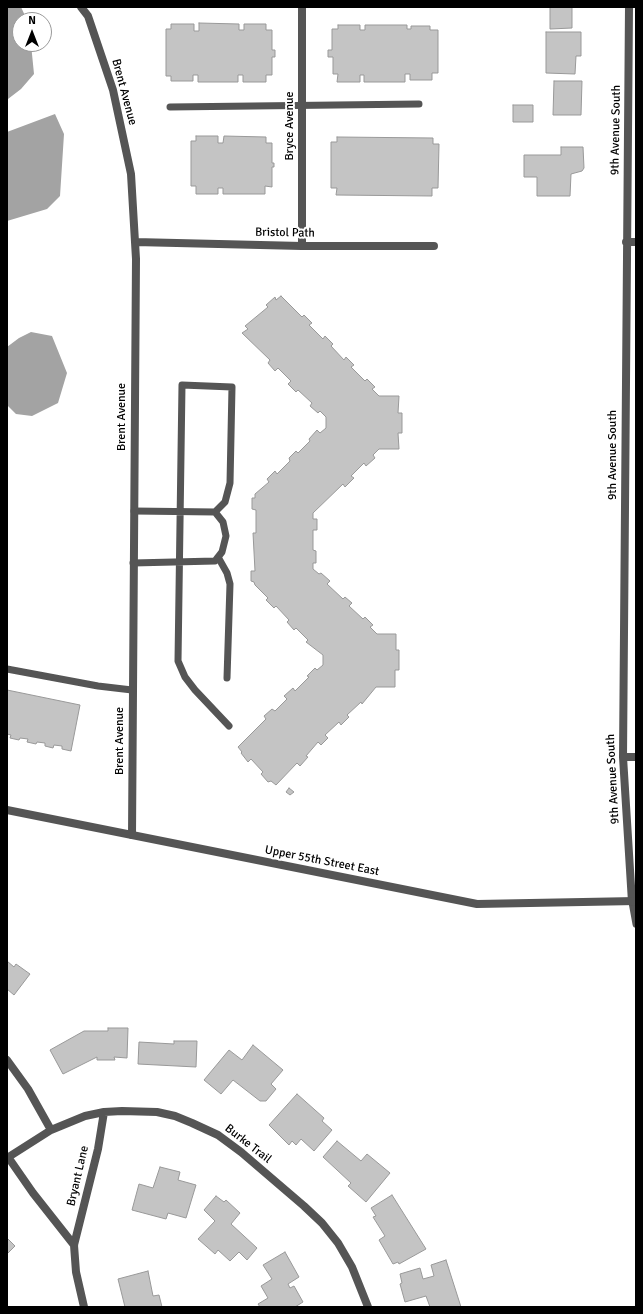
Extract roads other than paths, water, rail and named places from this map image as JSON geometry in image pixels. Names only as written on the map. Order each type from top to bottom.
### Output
[{"type":"street","name":"Brent Avenue","points":[[82,7],[88,16],[114,98],[131,174],[135,242],[132,835]]},
{"type":"street","name":"Bryce Avenue","points":[[302,7],[302,246]]},
{"type":"street","name":"9th Avenue South","points":[[629,7],[623,757],[634,902]]},
{"type":"street","name":"Bristol Path","points":[[135,242],[302,246],[434,246]]},
{"type":"street","points":[[626,242],[636,242]]},
{"type":"street","points":[[623,757],[636,757]]},
{"type":"street","name":"Upper 55th Street East","points":[[7,810],[477,904],[634,902]]},
{"type":"street","points":[[7,1060],[28,1089],[51,1130]]},
{"type":"street","name":"Burke Trail","points":[[8,1157],[51,1130],[85,1116],[104,1112],[157,1112],[175,1116],[192,1123],[218,1135],[253,1162],[322,1223],[338,1243],[352,1267],[368,1307]]},
{"type":"street","name":"Bryant Lane","points":[[84,1307],[76,1272],[74,1244],[98,1150],[104,1112]]},
{"type":"street","name":"Bryant Lane","points":[[8,1157],[33,1192],[74,1244]]},
{"type":"lane","points":[[170,107],[419,104]]},
{"type":"lane","points":[[134,511],[180,512],[216,512],[225,502],[230,483],[232,387],[182,385],[180,512],[179,562],[178,661],[188,682],[229,726]]},
{"type":"lane","points":[[133,563],[215,561],[222,552],[226,536],[223,522],[216,512]]},
{"type":"lane","points":[[218,557],[227,573],[230,584],[227,678]]},
{"type":"lane","points":[[7,669],[98,686],[132,690]]},
{"type":"lane","points":[[634,902],[636,924]]}]
